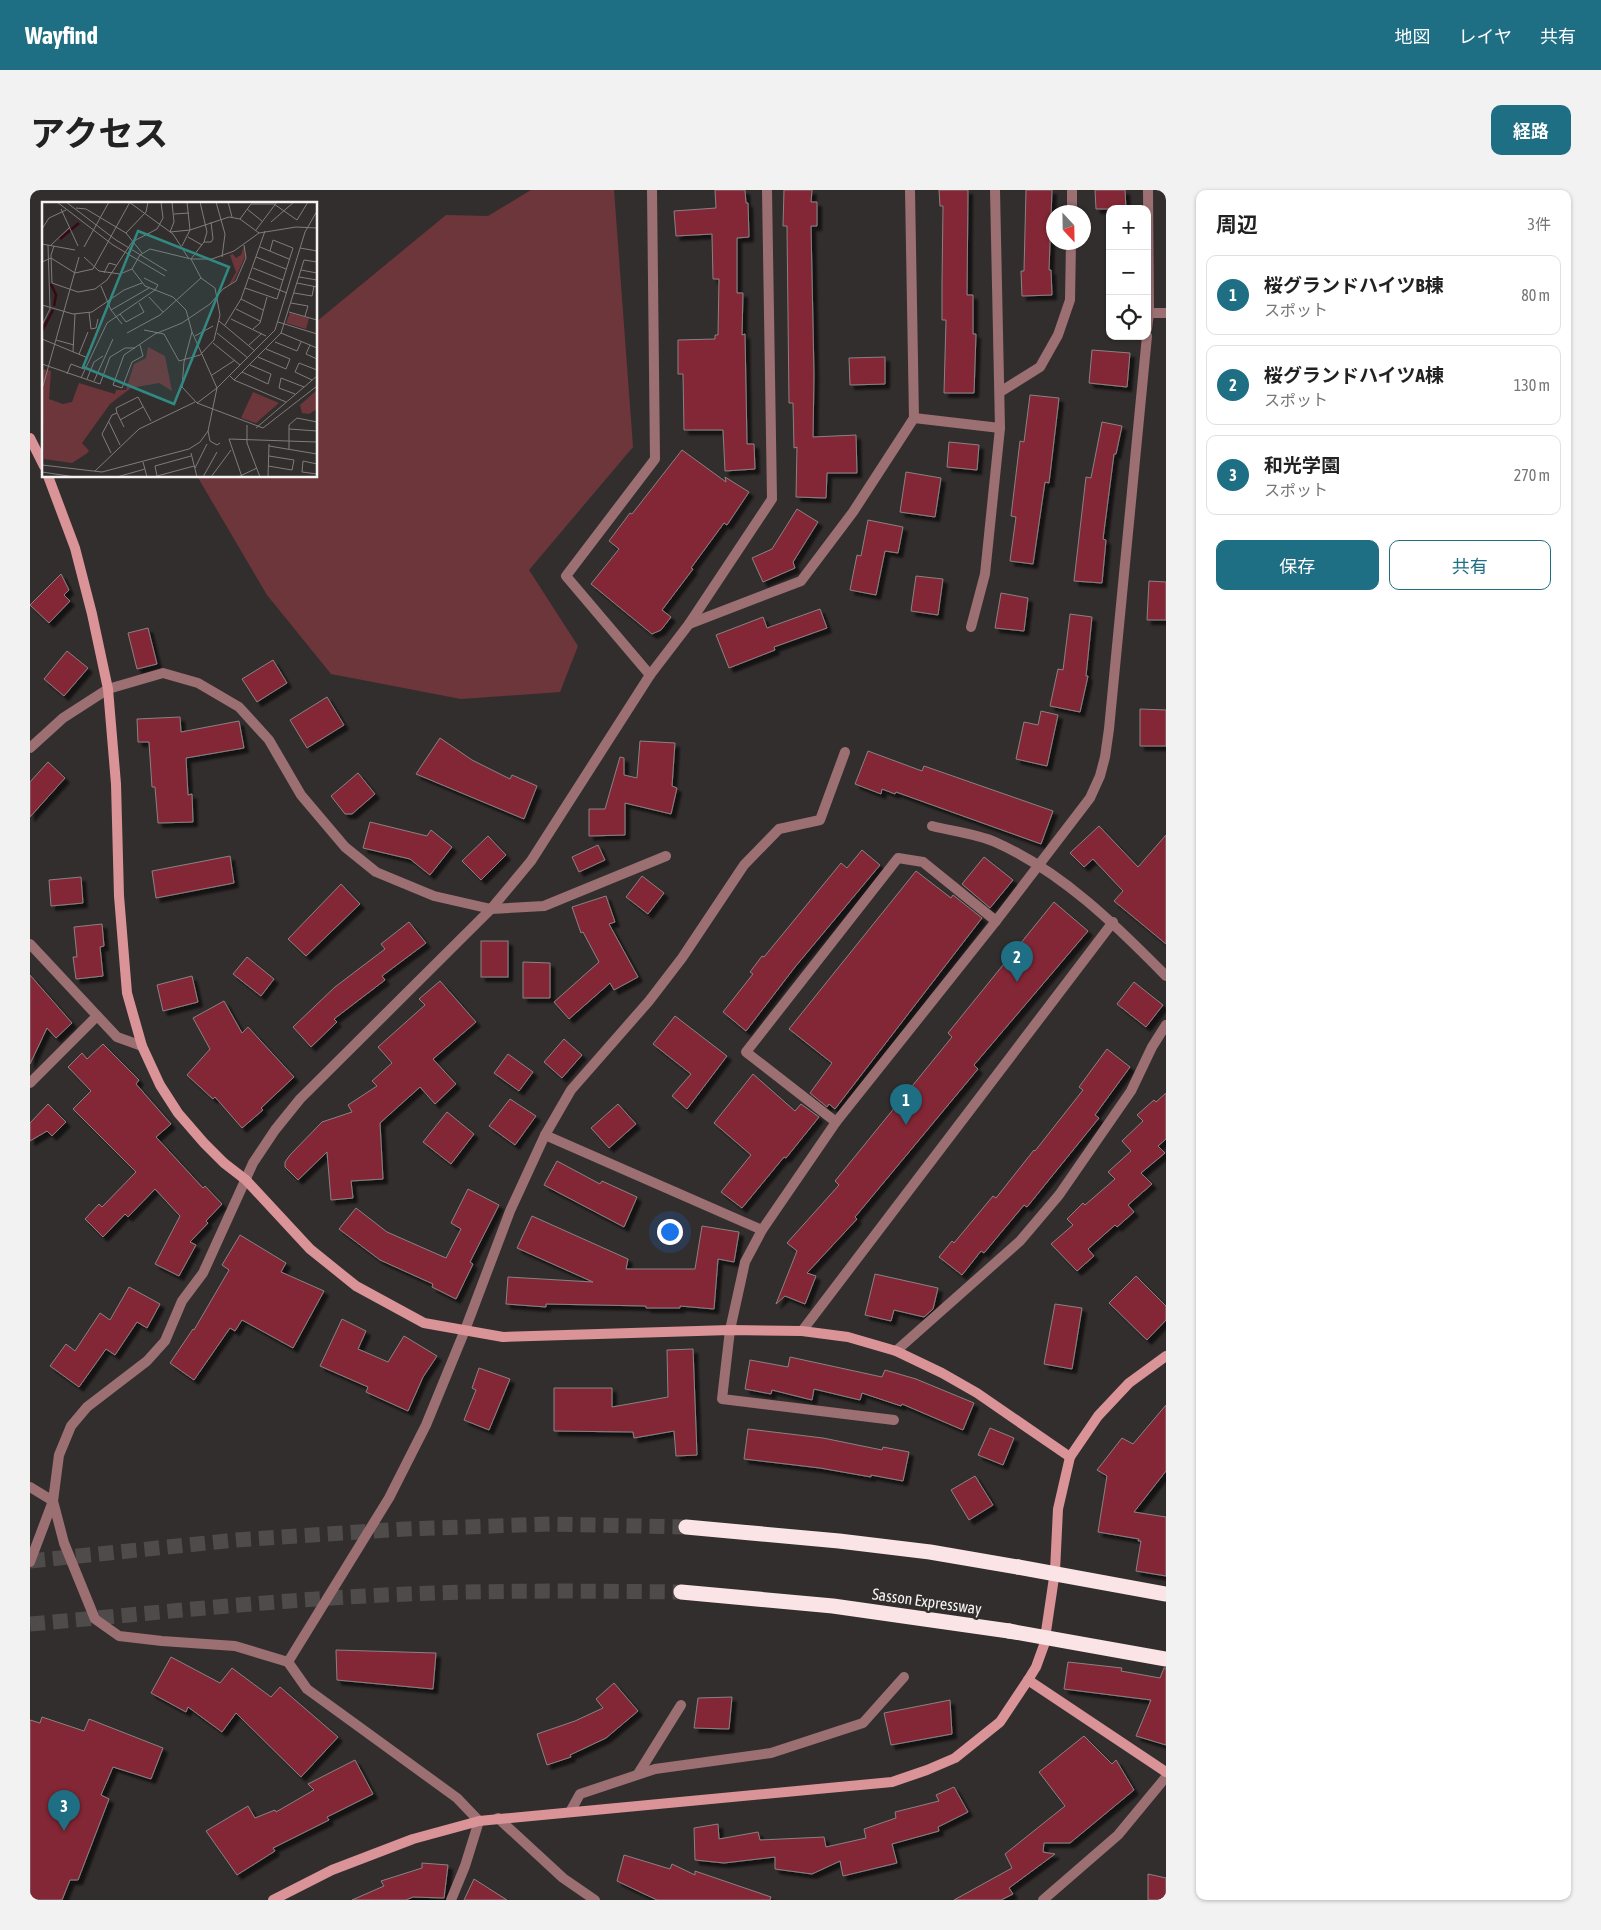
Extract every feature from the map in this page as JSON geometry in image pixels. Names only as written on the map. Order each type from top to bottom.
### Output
[{"type":"highway","points":[[686,1527],[839,1541],[930,1552],[1166,1594]]},
{"type":"highway","name":"Sasson Expressway","points":[[681,1592],[833,1606],[924,1618],[1166,1659]]},
{"type":"street","points":[[650,675],[566,576],[655,459],[652,190]]},
{"type":"street","points":[[30,1562],[53,1501],[59,1455],[71,1426],[87,1407],[147,1361],[165,1341],[182,1301],[203,1274],[253,1164],[275,1130],[300,1099],[491,909],[531,861],[650,675],[689,624],[772,499],[767,190]]},
{"type":"street","points":[[689,624],[801,581],[853,512],[914,418],[910,190]]},
{"type":"street","points":[[971,627],[985,574],[1000,428],[995,190]]},
{"type":"street","points":[[1072,190],[1072,205]]},
{"type":"street","points":[[1148,190],[1149,295]]},
{"type":"street","points":[[1000,392],[1040,367],[1058,335],[1070,300],[1071,250]]},
{"type":"street","points":[[1151,313],[1166,313]]},
{"type":"street","points":[[894,1420],[722,1399],[730,1330],[745,1262],[762,1230],[836,1122],[996,921],[1090,798],[1100,776],[1106,757],[1146,340]]},
{"type":"street","points":[[914,418],[1000,428]]},
{"type":"street","points":[[30,438],[42,462]]},
{"type":"street","points":[[49,478],[74,548],[92,614],[108,689],[116,784],[119,896],[127,993],[142,1046],[160,1085],[178,1113],[224,1163],[246,1180],[310,1249],[356,1286],[424,1323],[503,1337],[730,1330],[802,1331],[848,1338],[896,1351],[942,1373],[977,1393],[1070,1457]]},
{"type":"street","points":[[30,748],[62,718],[108,689],[163,673],[198,683],[239,707],[269,740],[301,795],[345,846],[376,872],[434,896],[491,909],[544,906],[666,856]]},
{"type":"street","points":[[288,1662],[389,1498],[426,1425],[465,1330],[510,1211],[545,1135],[570,1090],[649,1002],[682,958],[744,865],[779,828],[820,820],[846,752]]},
{"type":"street","points":[[932,826],[994,841],[1038,865],[1113,922],[1166,976]]},
{"type":"street","points":[[836,1122],[746,1052],[898,858],[924,862],[996,921]]},
{"type":"street","points":[[802,1331],[1113,922]]},
{"type":"street","points":[[30,944],[117,1037],[142,1046]]},
{"type":"street","points":[[30,1082],[97,1016]]},
{"type":"street","points":[[896,1351],[1020,1241],[1060,1195],[1130,1091],[1152,1047],[1166,1025]]},
{"type":"street","points":[[545,1135],[762,1230]]},
{"type":"street","points":[[273,1900],[332,1870],[413,1839],[479,1821],[892,1782],[955,1758],[1000,1722],[1036,1667],[1044,1645],[1055,1571],[1058,1509],[1070,1457],[1098,1416],[1130,1383],[1166,1356]]},
{"type":"street","points":[[30,1487],[53,1501],[64,1543],[95,1619],[120,1636],[234,1646],[288,1662],[307,1689],[457,1798],[479,1821]]},
{"type":"street","points":[[570,1812],[580,1794],[638,1774],[655,1769],[771,1753],[863,1723],[904,1677]]},
{"type":"street","points":[[1028,1680],[1166,1772]]},
{"type":"street","points":[[638,1774],[680,1705]]},
{"type":"street","points":[[1043,1900],[1118,1835],[1166,1777]]},
{"type":"street","points":[[498,1818],[563,1878],[594,1900]]},
{"type":"street","points":[[451,1900],[479,1821]]},
{"type":"shaded area","points":[[531,190],[614,190],[633,447],[529,570],[578,646],[560,692],[461,699],[331,674],[267,595],[198,478],[318,478],[318,320],[446,215],[488,216]]},
{"type":"building","points":[[715,190],[745,190],[746,203],[748,203],[749,237],[737,238],[737,293],[743,293],[742,335],[745,334],[747,444],[754,444],[755,469],[725,471],[723,430],[684,430],[683,374],[678,374],[678,340],[715,339],[715,335],[718,335],[719,279],[713,279],[712,234],[676,236],[674,211],[716,208]]},
{"type":"building","points":[[784,190],[812,190],[811,202],[817,202],[817,226],[811,226],[814,375],[813,437],[856,435],[857,473],[827,473],[826,498],[796,497],[797,447],[794,448],[793,403],[789,403],[787,226],[783,226]]},
{"type":"building","points":[[939,190],[968,190],[967,295],[973,295],[973,334],[976,334],[974,393],[944,393],[946,320],[942,320],[943,206],[940,206]]},
{"type":"building","points":[[1026,190],[1052,190],[1051,205],[1046,205],[1046,250],[1050,250],[1049,270],[1051,270],[1052,295],[1022,296],[1021,271],[1024,271]]},
{"type":"building","points":[[1095,190],[1125,190],[1126,205],[1106,205],[1106,209],[1096,209]]},
{"type":"building","points":[[1092,350],[1130,353],[1127,387],[1089,383]]},
{"type":"building","points":[[885,357],[885,384],[850,385],[849,358]]},
{"type":"building","points":[[1030,395],[1059,398],[1049,483],[1045,482],[1033,564],[1010,561],[1016,517],[1011,516],[1020,441],[1024,442]]},
{"type":"building","points":[[1102,422],[1122,426],[1116,454],[1114,454],[1103,539],[1106,540],[1102,583],[1074,581],[1086,477],[1091,478]]},
{"type":"building","points":[[949,442],[979,445],[977,470],[947,467]]},
{"type":"building","points":[[682,450],[726,482],[725,477],[749,492],[727,525],[724,523],[662,610],[671,617],[661,630],[652,634],[591,584],[619,549],[609,541]]},
{"type":"building","points":[[906,472],[941,478],[935,517],[900,512]]},
{"type":"building","points":[[797,509],[818,522],[793,562],[795,568],[763,582],[752,558],[772,549]]},
{"type":"building","points":[[868,520],[903,527],[898,553],[885,551],[876,595],[850,590],[857,555],[861,556]]},
{"type":"building","points":[[61,574],[69,590],[64,595],[70,601],[49,623],[30,605]]},
{"type":"building","points":[[916,576],[943,579],[938,615],[911,611]]},
{"type":"building","points":[[1149,581],[1166,582],[1166,620],[1147,620]]},
{"type":"building","points":[[1001,593],[1028,598],[1024,631],[995,628]]},
{"type":"building","points":[[820,609],[827,628],[774,647],[775,650],[729,668],[716,635],[763,617],[767,628]]},
{"type":"building","points":[[1070,614],[1092,617],[1086,676],[1088,676],[1080,712],[1050,706],[1058,669],[1063,670]]},
{"type":"building","points":[[148,628],[157,664],[137,669],[128,633]]},
{"type":"building","points":[[67,651],[88,668],[64,696],[44,679]]},
{"type":"building","points":[[273,660],[287,683],[257,702],[242,679]]},
{"type":"building","points":[[327,697],[344,725],[307,748],[290,720]]},
{"type":"building","points":[[1140,709],[1166,710],[1166,746],[1140,746]]},
{"type":"building","points":[[1041,711],[1058,715],[1047,766],[1016,759],[1024,722],[1038,725]]},
{"type":"building","points":[[180,717],[181,732],[239,721],[244,748],[186,758],[188,795],[192,794],[193,822],[158,823],[155,787],[152,787],[149,742],[138,742],[137,719]]},
{"type":"building","points":[[440,738],[472,760],[510,779],[512,775],[537,786],[524,819],[416,774]]},
{"type":"building","points":[[640,741],[675,743],[672,786],[677,788],[671,814],[625,803],[625,835],[589,836],[589,809],[605,809],[620,757],[624,758],[624,775],[637,778]]},
{"type":"building","points":[[868,751],[922,771],[924,766],[1053,811],[1041,844],[896,792],[895,794],[882,789],[881,794],[855,784]]},
{"type":"building","points":[[48,762],[65,778],[30,817],[30,782]]},
{"type":"building","points":[[358,773],[375,794],[352,814],[345,814],[331,796]]},
{"type":"building","points":[[370,822],[427,836],[431,830],[452,847],[430,875],[410,859],[363,848]]},
{"type":"building","points":[[1099,826],[1138,867],[1166,835],[1166,944],[1114,901],[1123,891],[1093,859],[1084,867],[1070,853]]},
{"type":"building","points":[[488,836],[506,855],[481,880],[462,861]]},
{"type":"building","points":[[598,845],[605,860],[579,872],[572,857]]},
{"type":"building","points":[[862,850],[880,865],[795,967],[746,1031],[723,1012],[753,974],[750,972],[762,956],[764,957],[841,863],[847,868]]},
{"type":"building","points":[[230,856],[234,883],[156,898],[152,871]]},
{"type":"building","points":[[984,857],[1013,880],[990,908],[962,884]]},
{"type":"building","points":[[916,871],[951,898],[953,895],[982,918],[835,1109],[829,1104],[827,1107],[810,1093],[832,1063],[789,1029]]},
{"type":"building","points":[[642,876],[664,893],[648,914],[626,897]]},
{"type":"building","points":[[81,877],[83,903],[51,906],[49,880]]},
{"type":"building","points":[[341,884],[360,904],[306,956],[288,939]]},
{"type":"building","points":[[606,896],[615,922],[609,924],[638,977],[614,990],[610,983],[569,1019],[554,1002],[599,962],[583,932],[581,933],[572,907]]},
{"type":"building","points":[[1054,902],[1088,931],[974,1065],[978,1069],[855,1217],[857,1219],[807,1273],[816,1276],[805,1304],[785,1296],[776,1304],[797,1251],[787,1243],[839,1185],[835,1181],[952,1037],[948,1033]]},
{"type":"building","points":[[409,922],[426,943],[382,976],[385,980],[334,1019],[337,1022],[311,1047],[293,1027],[335,987],[385,949],[381,944]]},
{"type":"building","points":[[102,924],[104,946],[100,947],[103,976],[76,979],[73,957],[77,957],[74,927]]},
{"type":"building","points":[[481,941],[508,941],[508,977],[481,977]]},
{"type":"building","points":[[247,957],[274,979],[261,996],[233,974]]},
{"type":"building","points":[[523,962],[550,963],[550,998],[523,998]]},
{"type":"building","points":[[30,975],[72,1023],[56,1038],[47,1028],[30,1064]]},
{"type":"building","points":[[192,976],[198,1002],[163,1011],[157,985]]},
{"type":"building","points":[[440,981],[476,1022],[433,1059],[456,1084],[435,1104],[420,1087],[380,1123],[383,1179],[351,1181],[353,1198],[331,1200],[327,1152],[298,1180],[285,1167],[285,1162],[322,1122],[352,1112],[348,1105],[377,1086],[372,1081],[392,1063],[378,1047],[425,1005],[419,999]]},
{"type":"building","points":[[1134,982],[1163,1005],[1146,1027],[1117,1004]]},
{"type":"building","points":[[224,1001],[242,1033],[248,1027],[294,1077],[261,1108],[263,1110],[242,1128],[215,1097],[213,1099],[187,1075],[210,1049],[193,1018]]},
{"type":"building","points":[[675,1016],[727,1056],[687,1109],[672,1096],[691,1074],[653,1044]]},
{"type":"building","points":[[564,1039],[582,1055],[562,1078],[544,1062]]},
{"type":"building","points":[[103,1044],[139,1080],[136,1084],[171,1124],[156,1137],[203,1188],[205,1186],[222,1204],[206,1221],[208,1223],[190,1242],[196,1245],[179,1276],[155,1264],[180,1216],[155,1189],[128,1217],[125,1214],[103,1237],[85,1219],[99,1204],[102,1207],[136,1172],[73,1109],[91,1091],[68,1067],[82,1053],[87,1059]]},
{"type":"building","points":[[1107,1049],[1130,1067],[1095,1115],[1099,1118],[1027,1207],[1024,1205],[984,1253],[981,1251],[962,1275],[939,1257],[952,1241],[954,1243],[993,1196],[996,1198],[1035,1151],[1083,1090],[1079,1087]]},
{"type":"building","points":[[508,1054],[533,1072],[519,1091],[494,1073]]},
{"type":"building","points":[[753,1074],[795,1111],[801,1104],[819,1117],[742,1208],[721,1192],[751,1155],[714,1123]]},
{"type":"building","points":[[1166,1093],[1166,1139],[1158,1146],[1165,1153],[1141,1173],[1152,1184],[1128,1205],[1134,1212],[1117,1227],[1115,1225],[1088,1249],[1094,1256],[1077,1271],[1051,1244],[1073,1225],[1067,1219],[1083,1203],[1085,1205],[1115,1179],[1108,1172],[1131,1151],[1122,1141],[1143,1121],[1137,1115],[1154,1100],[1156,1102]]},
{"type":"building","points":[[510,1099],[536,1116],[515,1145],[489,1126]]},
{"type":"building","points":[[48,1104],[66,1122],[52,1136],[47,1131],[30,1141],[30,1123]]},
{"type":"building","points":[[618,1104],[636,1124],[609,1148],[591,1128]]},
{"type":"building","points":[[447,1112],[474,1134],[451,1164],[423,1142]]},
{"type":"building","points":[[557,1161],[600,1184],[602,1181],[637,1197],[624,1227],[544,1185]]},
{"type":"building","points":[[468,1189],[499,1205],[470,1262],[473,1264],[456,1299],[432,1287],[433,1284],[380,1260],[339,1229],[356,1208],[387,1232],[446,1258],[461,1229],[451,1223]]},
{"type":"building","points":[[532,1216],[628,1259],[626,1269],[695,1269],[702,1226],[739,1232],[734,1262],[718,1259],[714,1309],[680,1306],[680,1308],[646,1308],[646,1306],[546,1304],[546,1307],[506,1304],[508,1277],[593,1282],[517,1248]]},
{"type":"building","points":[[240,1235],[286,1263],[281,1272],[324,1291],[293,1348],[242,1320],[235,1331],[230,1328],[194,1380],[170,1363],[194,1330],[229,1270],[222,1265]]},
{"type":"building","points":[[875,1274],[938,1288],[933,1309],[924,1317],[894,1310],[891,1321],[865,1315]]},
{"type":"building","points":[[1136,1276],[1166,1306],[1166,1320],[1147,1340],[1109,1303]]},
{"type":"building","points":[[129,1287],[160,1304],[147,1328],[137,1322],[115,1355],[106,1349],[79,1387],[50,1366],[66,1344],[75,1351],[100,1313],[110,1320]]},
{"type":"building","points":[[1055,1304],[1082,1308],[1072,1369],[1044,1364]]},
{"type":"building","points":[[342,1319],[366,1331],[358,1349],[388,1362],[404,1336],[437,1356],[423,1377],[408,1411],[366,1392],[368,1387],[320,1366]]},
{"type":"building","points":[[693,1349],[697,1455],[676,1456],[674,1431],[634,1438],[633,1432],[554,1431],[554,1388],[612,1388],[612,1407],[668,1397],[667,1350]]},
{"type":"building","points":[[790,1357],[882,1377],[885,1370],[916,1379],[974,1403],[963,1430],[902,1404],[901,1406],[862,1393],[860,1400],[814,1389],[812,1400],[772,1390],[771,1394],[745,1389],[750,1360],[788,1367]]},
{"type":"building","points":[[479,1368],[510,1379],[489,1430],[464,1420],[476,1390],[472,1388]]},
{"type":"building","points":[[1166,1405],[1166,1471],[1134,1512],[1166,1517],[1166,1576],[1136,1571],[1141,1541],[1138,1541],[1139,1539],[1098,1532],[1107,1476],[1097,1470],[1122,1438],[1133,1444]]},
{"type":"building","points":[[990,1428],[1014,1438],[1003,1465],[978,1455]]},
{"type":"building","points":[[748,1429],[823,1438],[882,1450],[883,1447],[909,1452],[903,1481],[871,1475],[871,1477],[820,1468],[744,1459]]},
{"type":"building","points":[[975,1476],[993,1505],[969,1520],[951,1490]]},
{"type":"building","points":[[336,1650],[436,1653],[433,1689],[337,1680]]},
{"type":"building","points":[[171,1657],[220,1683],[232,1668],[271,1697],[280,1687],[338,1737],[301,1777],[236,1713],[222,1732],[188,1707],[186,1712],[151,1693]]},
{"type":"building","points":[[1068,1662],[1122,1668],[1121,1671],[1160,1678],[1164,1668],[1166,1668],[1166,1745],[1136,1736],[1151,1700],[1064,1689]]},
{"type":"building","points":[[614,1683],[638,1711],[606,1738],[570,1755],[571,1757],[547,1765],[537,1734],[575,1721],[603,1708],[596,1699]]},
{"type":"building","points":[[732,1697],[729,1729],[694,1728],[698,1698]]},
{"type":"building","points":[[950,1700],[952,1734],[891,1745],[884,1713]]},
{"type":"building","points":[[42,1717],[84,1731],[89,1719],[163,1748],[151,1779],[113,1767],[101,1795],[109,1799],[78,1880],[70,1880],[62,1900],[30,1900],[30,1720],[40,1723]]},
{"type":"building","points":[[1084,1736],[1112,1764],[1116,1760],[1134,1790],[1070,1843],[1044,1843],[1043,1852],[1055,1854],[1009,1888],[1013,1894],[1001,1900],[954,1900],[1012,1868],[1005,1854],[1065,1806],[1039,1772]]},
{"type":"building","points":[[355,1760],[373,1794],[327,1817],[329,1820],[273,1848],[275,1851],[237,1875],[206,1831],[248,1806],[255,1818],[275,1810],[276,1812],[314,1790],[308,1784]]},
{"type":"building","points":[[954,1787],[968,1812],[938,1827],[939,1831],[892,1844],[897,1863],[843,1876],[840,1861],[812,1874],[775,1869],[775,1857],[724,1863],[695,1860],[694,1828],[718,1824],[719,1839],[758,1832],[760,1840],[824,1837],[826,1847],[866,1838],[864,1829],[896,1818],[895,1812],[939,1801],[936,1795]]},
{"type":"building","points":[[624,1855],[670,1869],[672,1864],[695,1875],[695,1871],[771,1897],[770,1900],[657,1900],[617,1881]]},
{"type":"building","points":[[422,1863],[448,1865],[444,1898],[413,1897],[406,1900],[352,1900],[384,1886],[381,1881],[422,1868]]},
{"type":"building","points":[[1148,1874],[1166,1878],[1166,1900],[1148,1900]]},
{"type":"building","points":[[474,1879],[507,1900],[464,1900]]},
{"type":"tunnel","points":[[30,1561],[236,1540],[405,1529],[551,1524],[686,1527]]},
{"type":"tunnel","points":[[30,1624],[361,1596],[510,1591],[681,1592]]},
{"type":"place","name":"桜グランドハイツA棟","points":[[1017,982]]},
{"type":"place","name":"桜グランドハイツB棟","points":[[906,1125]]},
{"type":"place","name":"和光学園","points":[[64,1831]]}]
